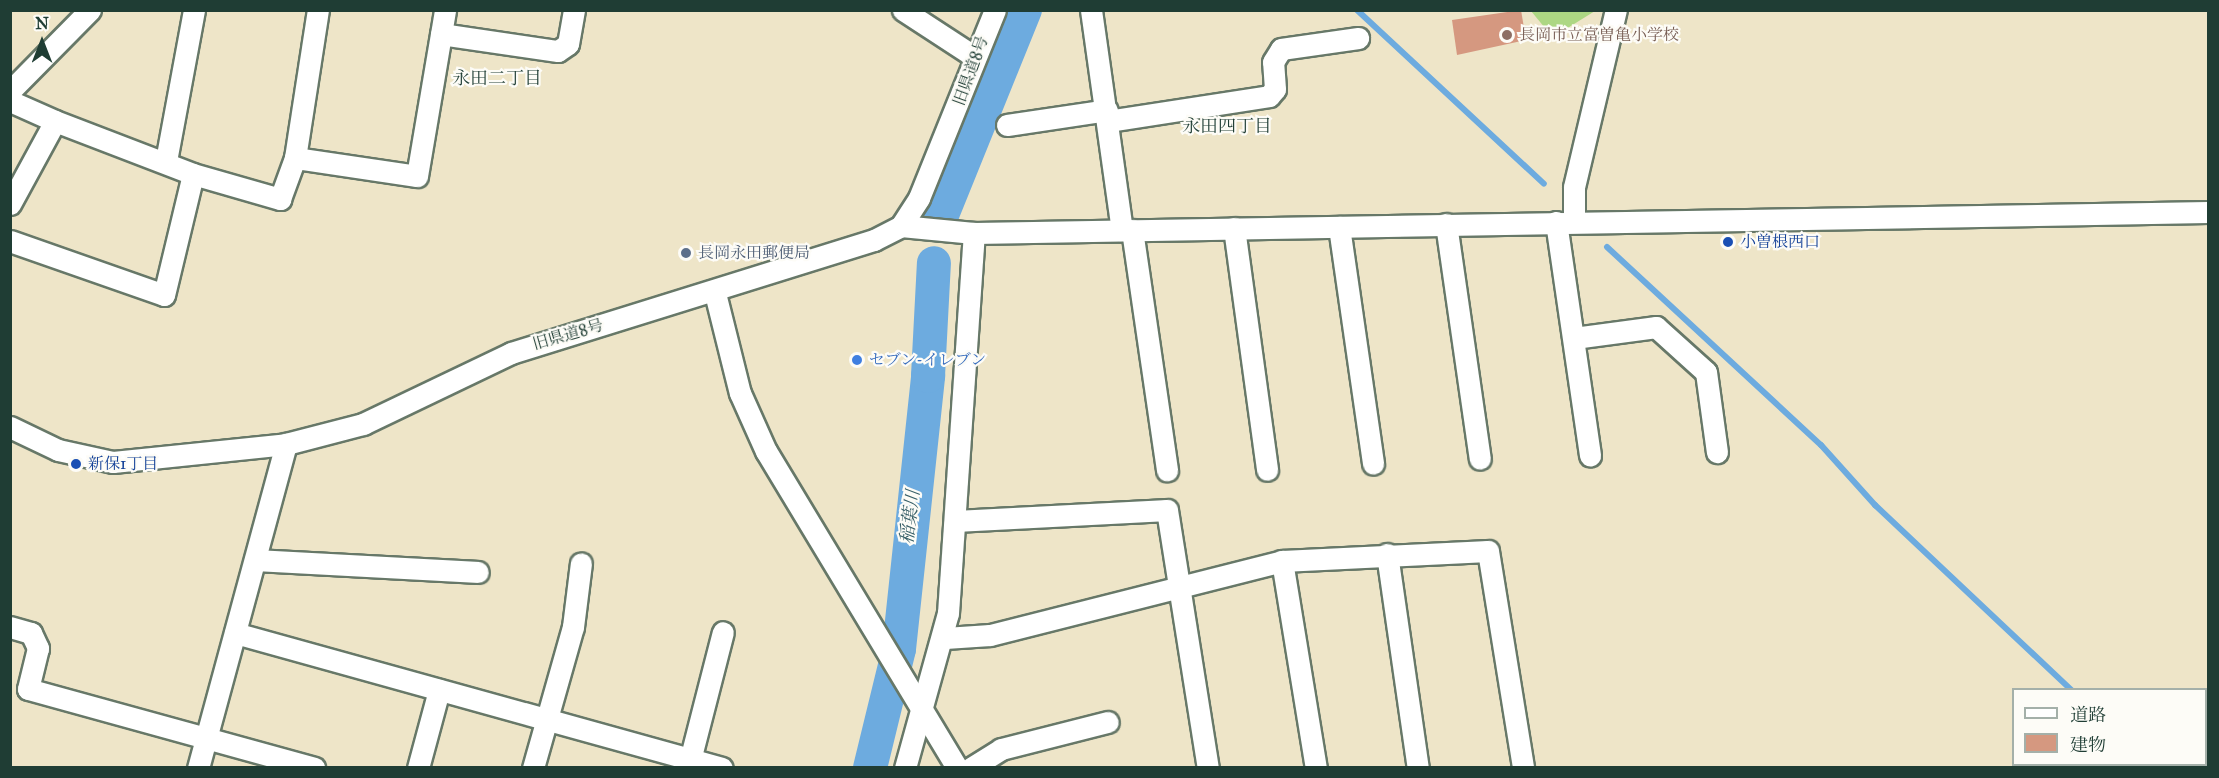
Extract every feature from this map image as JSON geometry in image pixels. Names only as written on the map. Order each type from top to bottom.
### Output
[{"type":"street","points":[[166,161],[194,10]]},
{"type":"street","points":[[10,100],[55,121],[166,161],[193,174],[280,199],[295,158],[318,10]]},
{"type":"street","points":[[295,158],[417,176],[445,10]]},
{"type":"street","points":[[441,34],[558,51],[568,44],[574,10]]},
{"type":"street","points":[[903,10],[975,57]]},
{"type":"street","name":"旧県道8号","points":[[10,427],[58,450],[113,462],[286,444],[363,424],[511,353],[715,293],[901,226],[949,134],[975,57],[995,10]]},
{"type":"street","points":[[1091,10],[1167,470]]},
{"type":"street","points":[[1590,456],[1575,338],[1565,222],[1616,10]]},
{"type":"street","points":[[10,91],[81,13]]},
{"type":"street","points":[[1007,125],[1269,96],[1275,89],[1273,62],[1281,49],[1358,38]]},
{"type":"street","points":[[10,204],[55,121]]},
{"type":"street","points":[[10,241],[164,296],[193,174]]},
{"type":"street","points":[[901,226],[974,233],[2208,212]]},
{"type":"street","points":[[1446,224],[1480,459]]},
{"type":"street","points":[[1339,227],[1373,464]]},
{"type":"street","points":[[1234,228],[1267,470]]},
{"type":"street","points":[[905,768],[945,638],[956,521],[974,233]]},
{"type":"street","points":[[715,293],[752,424],[957,768]]},
{"type":"street","points":[[1575,338],[1656,327],[1706,372],[1717,452]]},
{"type":"street","points":[[198,768],[286,444]]},
{"type":"street","points":[[956,521],[1167,510],[1182,589],[1208,768]]},
{"type":"street","points":[[945,638],[990,635],[1182,589],[1282,561],[1387,554],[1488,551],[1523,768]]},
{"type":"street","points":[[1387,554],[1418,768]]},
{"type":"street","points":[[256,560],[478,572]]},
{"type":"street","points":[[1282,561],[1316,768]]},
{"type":"street","points":[[533,768],[573,627],[580,563]]},
{"type":"street","points":[[10,627],[31,633],[38,648],[19,686],[314,768]]},
{"type":"street","points":[[689,764],[723,632]]},
{"type":"street","points":[[235,633],[547,719],[689,764],[722,768]]},
{"type":"street","points":[[418,768],[439,690]]},
{"type":"street","points":[[971,768],[1001,749],[1108,722]]},
{"type":"green space","points":[[1531,11],[1595,11],[1566,29],[1545,28]]},
{"type":"building","points":[[1521,10],[1526,40],[1457,55],[1452,20]]},
{"type":"waterway","name":"稲葉川","points":[[940,220],[1025,10]]},
{"type":"waterway","points":[[1357,10],[1544,184]]},
{"type":"waterway","points":[[1607,247],[1821,445],[1875,505],[2069,688]]},
{"type":"waterway","name":"稲葉川","points":[[870,768],[899,649],[928,376],[934,263]]},
{"type":"place","name":"長岡市立富曽亀小学校","points":[[1507,35]]},
{"type":"place","name":"小曽根西口","points":[[1728,242]]},
{"type":"place","name":"長岡永田郵便局","points":[[686,253]]},
{"type":"place","name":"セブン-イレブン","points":[[857,360]]},
{"type":"place","name":"新保1丁目","points":[[76,464]]},
{"type":"district","name":"永田二丁目","points":[[497,78]]},
{"type":"district","name":"永田四丁目","points":[[1227,126]]}]
